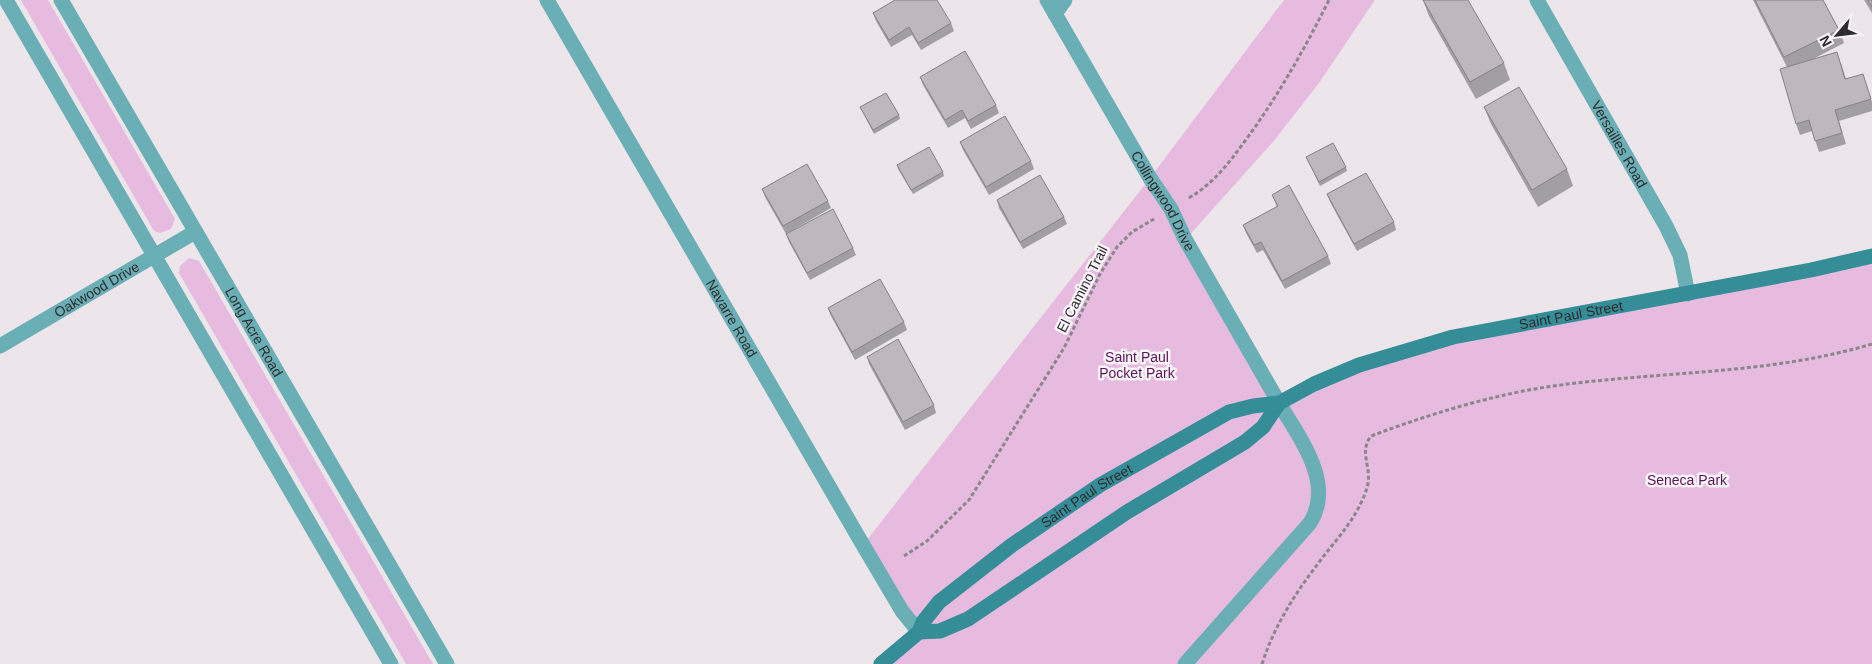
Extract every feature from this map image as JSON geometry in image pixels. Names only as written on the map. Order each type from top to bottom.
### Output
[{"type":"main road","name":"Saint Paul Street","points":[[881,664],[919,632],[927,616],[947,595],[1033,530],[1100,485],[1229,412],[1253,406],[1280,403],[1351,368],[1429,343],[1478,332],[1831,266],[1872,256]]},
{"type":"main road","name":"Saint Paul Street","points":[[919,632],[940,631],[968,619],[1127,512],[1245,442],[1263,427],[1280,403]]},
{"type":"street","points":[[6,0],[391,664]]},
{"type":"street","name":"Long Acre Road","points":[[60,0],[447,664]]},
{"type":"street","name":"Navarre Road","points":[[547,0],[863,545],[902,611],[919,632]]},
{"type":"street","name":"Collingwood Drive","points":[[1047,0],[1150,178],[1171,208],[1186,239],[1280,403],[1316,472],[1320,500],[1317,512],[1310,523],[1185,664]]},
{"type":"street","points":[[1055,14],[1065,0]]},
{"type":"street","name":"Versailles Road","points":[[1537,0],[1666,226],[1680,255],[1688,294]]},
{"type":"street","name":"Oakwood Drive","points":[[0,346],[195,232]]},
{"type":"street","points":[[1199,664],[1202,645]]},
{"type":"path","name":"El Camino Trail","points":[[904,556],[927,541],[969,500],[1064,348],[1100,274],[1116,247],[1132,232],[1207,187],[1226,166],[1284,85],[1329,0]]},
{"type":"path","points":[[1262,664],[1268,644],[1300,588],[1348,528],[1362,502],[1368,483],[1364,453],[1366,443],[1371,436],[1492,398],[1554,386],[1794,363],[1872,344]]},
{"type":"green space","points":[[21,0],[48,0],[175,219],[171,229],[160,233],[154,231]]},
{"type":"green space","name":"Seneca Park","points":[[1284,0],[1375,0],[1319,83],[1273,142],[1186,239],[1279,402],[1381,357],[1872,256],[1872,664],[881,664],[919,632],[863,545],[1150,178]]},
{"type":"green space","points":[[189,258],[199,261],[433,664],[406,664],[179,273],[180,266]]},
{"type":"building","points":[[895,0],[937,0],[951,23],[918,43],[909,27],[889,40],[873,13]]},
{"type":"building","points":[[1423,0],[1468,0],[1504,63],[1470,82]]},
{"type":"building","points":[[1755,0],[1823,0],[1839,30],[1784,57]]},
{"type":"building","points":[[965,51],[996,105],[968,121],[962,110],[945,120],[920,77]]},
{"type":"building","points":[[1837,52],[1845,79],[1863,74],[1871,99],[1835,110],[1842,133],[1815,141],[1809,120],[1796,124],[1780,69]]},
{"type":"building","points":[[1519,87],[1567,169],[1532,190],[1484,107]]},
{"type":"building","points":[[886,93],[899,115],[873,130],[860,107]]},
{"type":"building","points":[[1005,116],[1031,161],[986,187],[960,142]]},
{"type":"building","points":[[1333,143],[1346,167],[1319,182],[1306,157]]},
{"type":"building","points":[[929,147],[943,172],[911,190],[897,165]]},
{"type":"building","points":[[807,164],[828,201],[783,226],[762,189]]},
{"type":"building","points":[[1366,173],[1394,222],[1354,244],[1327,194]]},
{"type":"building","points":[[1040,175],[1064,217],[1020,242],[997,200]]},
{"type":"building","points":[[1289,185],[1328,256],[1282,281],[1261,242],[1254,245],[1243,225],[1278,206],[1272,195]]},
{"type":"building","points":[[833,209],[853,248],[807,273],[786,234]]},
{"type":"building","points":[[880,279],[904,322],[852,352],[828,308]]},
{"type":"building","points":[[898,339],[934,405],[903,422],[867,357]]},
{"type":"park label","name":"Saint Paul Pocket Park","points":[[1137,366]]}]
